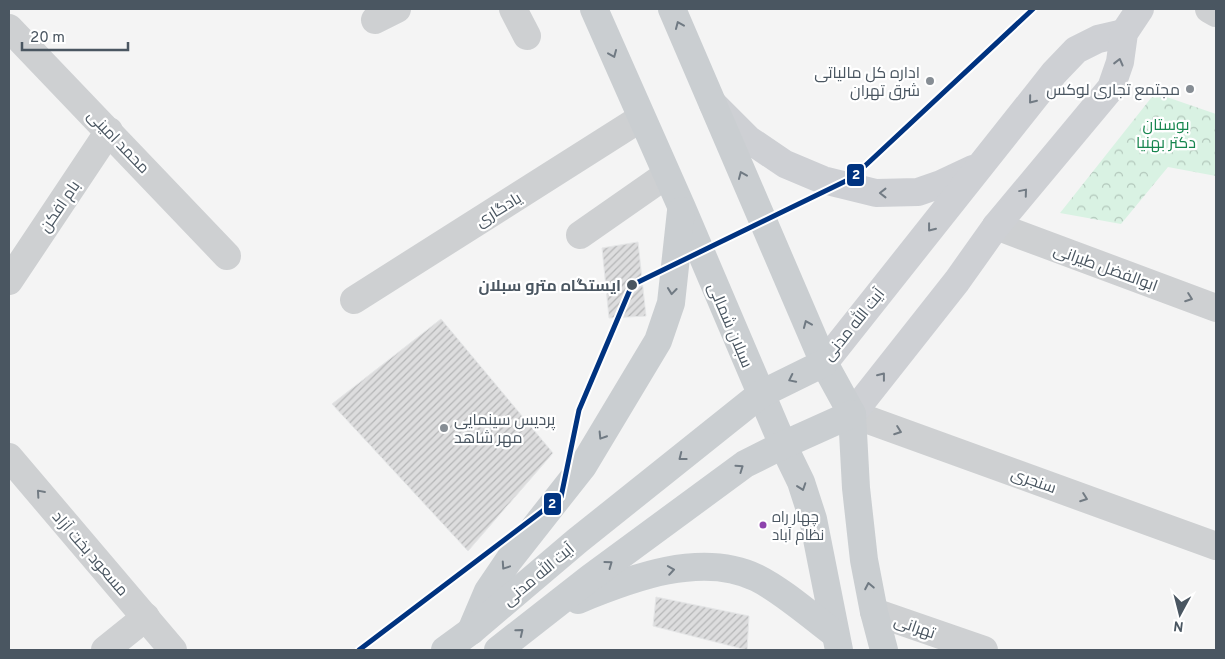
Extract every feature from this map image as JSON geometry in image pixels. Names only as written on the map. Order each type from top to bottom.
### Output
[{"type":"main road","name":"سبلان شمالی","points":[[594,9],[682,208],[783,445],[801,482],[812,519],[837,642]]},
{"type":"main road","points":[[672,9],[824,363],[852,414],[857,497],[864,560],[874,612],[884,650]]},
{"type":"main road","name":"آیت الله مدنی","points":[[498,650],[542,614],[745,464],[852,414],[957,281],[996,226],[1111,88],[1120,62],[1124,32],[1139,9]]},
{"type":"main road","name":"آیت الله مدنی","points":[[445,650],[471,631],[577,541],[761,394],[824,363],[1054,73],[1076,50],[1098,39],[1124,32]]},
{"type":"main road","points":[[710,101],[748,140],[785,164],[823,180],[876,193],[918,192],[941,184],[979,166]]},
{"type":"main road","points":[[471,631],[488,591],[509,560],[583,466],[658,341],[671,303],[682,208]]},
{"type":"main road","points":[[542,614],[624,581],[678,569],[714,568],[731,570],[756,578],[776,589],[837,642]]},
{"type":"street","points":[[513,9],[527,36]]},
{"type":"street","points":[[1209,9],[1216,12]]},
{"type":"street","name":"محمد امینی","points":[[9,28],[227,256]]},
{"type":"street","name":"یادگاری","points":[[354,300],[641,118]]},
{"type":"street","name":"بام افکن","points":[[9,281],[109,131]]},
{"type":"street","points":[[580,235],[666,175]]},
{"type":"street","name":"ابوالفضل طیرانی","points":[[996,226],[1216,308]]},
{"type":"street","name":"سنجری","points":[[852,414],[1216,546]]},
{"type":"street","name":"مسعود بخت آزاد","points":[[9,457],[173,650]]},
{"type":"street","name":"تهرانی","points":[[874,612],[984,650]]},
{"type":"street","points":[[104,650],[146,617]]},
{"type":"green space","name":"بوستان دکتر بهنیا","points":[[1155,93],[1216,114],[1216,176],[1168,167],[1121,224],[1060,213]]},
{"type":"building","points":[[638,242],[646,316],[609,318],[602,248]]},
{"type":"building","name":"پردیس سینمایی مهر شاهد","points":[[441,319],[553,453],[468,551],[332,404]]},
{"type":"building","points":[[656,597],[749,616],[747,650],[653,626]]},
{"type":"transit line","name":"2","points":[[359,650],[561,497],[579,410],[632,285],[852,178],[1033,9]]},
{"type":"place","name":"اداره کل مالیاتی شرق تهران","points":[[930,81]]},
{"type":"place","name":"مجتمع تجاری لوکس","points":[[1190,89]]},
{"type":"place","name":"ایستگاه مترو سبلان","points":[[632,285]]},
{"type":"place","name":"پردیس سینمایی مهر شاهد","points":[[444,428]]},
{"type":"place","name":"چهار راه نظام آباد","points":[[763,525]]}]
